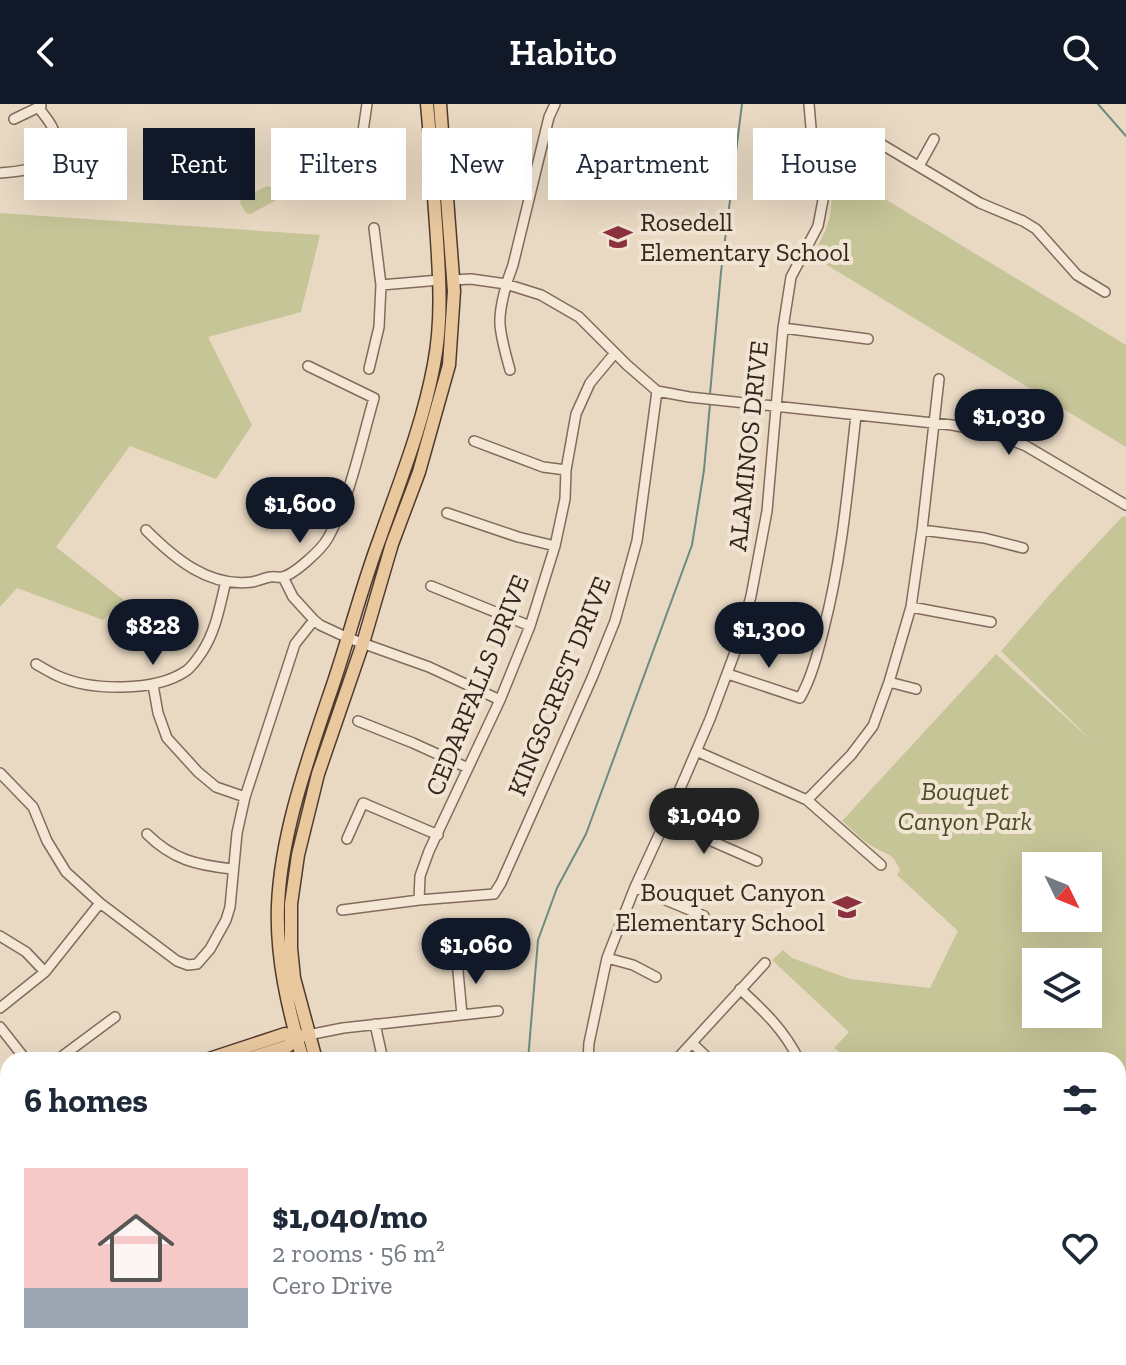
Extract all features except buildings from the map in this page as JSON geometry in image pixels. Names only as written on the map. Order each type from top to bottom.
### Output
[{"type":"main road","points":[[430,104],[433,128]]},
{"type":"main road","points":[[303,1052],[291,948],[291,904],[298,855],[318,774],[363,643],[392,544],[419,472],[449,365],[453,327],[430,104]]},
{"type":"main road","points":[[440,104],[442,128]]},
{"type":"main road","points":[[311,1052],[302,1036],[282,980],[278,904],[284,853],[304,770],[379,539],[406,468],[435,363],[447,280],[446,200]]},
{"type":"main road","points":[[230,1052],[285,1034],[302,1036]]},
{"type":"main road","points":[[270,1052],[288,1046],[302,1036]]},
{"type":"street","points":[[363,128],[367,104]]},
{"type":"street","points":[[510,370],[500,325],[506,284],[555,104]]},
{"type":"street","name":"ALAMINOS DRIVE","points":[[809,104],[811,128]]},
{"type":"street","points":[[0,173],[42,165],[54,150],[56,138],[41,106],[14,119]]},
{"type":"street","points":[[919,166],[934,139]]},
{"type":"street","points":[[885,146],[980,203],[1036,229],[1077,275],[1105,292]]},
{"type":"street","name":"ALAMINOS DRIVE","points":[[588,1052],[607,958],[728,674],[751,596],[767,511],[783,328],[791,277],[818,226],[823,200]]},
{"type":"street","points":[[369,369],[379,327],[381,285],[374,228]]},
{"type":"street","points":[[381,285],[471,279],[506,284],[541,295],[579,317],[657,391],[990,432],[1026,446],[1126,505]]},
{"type":"street","points":[[783,328],[868,339]]},
{"type":"street","name":"CEDARFALLS DRIVE","points":[[419,900],[420,876],[429,851],[500,700],[530,626],[555,546],[565,499],[566,470],[576,414],[590,383],[615,353]]},
{"type":"street","points":[[146,530],[181,562],[202,574],[226,581],[251,582],[283,577],[306,562],[327,542],[342,507],[374,398],[308,366]]},
{"type":"street","points":[[807,800],[851,755],[873,726],[889,682],[911,607],[939,379]]},
{"type":"street","name":"KINGSCREST DRIVE","points":[[419,900],[494,894],[501,883],[615,621],[637,541],[657,391]]},
{"type":"street","points":[[728,674],[800,698],[807,686],[838,571],[856,415]]},
{"type":"street","points":[[474,441],[543,467],[566,470]]},
{"type":"street","points":[[447,513],[555,546]]},
{"type":"street","points":[[922,530],[984,538],[1023,548]]},
{"type":"street","points":[[283,577],[293,597],[314,620],[333,632],[429,667],[500,700]]},
{"type":"street","points":[[36,664],[59,677],[121,687],[153,685],[187,671],[203,652],[215,627],[226,581]]},
{"type":"street","points":[[431,586],[530,626]]},
{"type":"street","points":[[911,607],[991,622]]},
{"type":"street","points":[[0,773],[33,807],[47,841],[66,872],[100,903],[177,961],[197,964],[217,939],[226,920],[237,833],[245,797],[295,644],[314,620]]},
{"type":"street","points":[[889,682],[916,689]]},
{"type":"street","points":[[153,685],[167,738],[216,787],[245,797]]},
{"type":"street","points":[[358,721],[468,768]]},
{"type":"street","points":[[696,751],[807,800],[881,865]]},
{"type":"street","points":[[347,839],[363,803],[438,835]]},
{"type":"street","points":[[666,821],[757,861]]},
{"type":"street","points":[[147,834],[179,858],[200,865],[232,869]]},
{"type":"street","points":[[635,887],[704,916]]},
{"type":"street","points":[[342,910],[419,900]]},
{"type":"street","points":[[0,1008],[45,972],[100,903]]},
{"type":"street","points":[[0,936],[26,952],[45,972]]},
{"type":"street","points":[[607,958],[633,965],[656,977]]},
{"type":"street","points":[[457,960],[462,1015]]},
{"type":"street","points":[[684,1052],[765,963]]},
{"type":"street","points":[[740,989],[785,1034],[795,1052]]},
{"type":"street","points":[[302,1036],[332,1029],[498,1011]]},
{"type":"street","points":[[68,1052],[115,1017]]},
{"type":"street","points":[[375,1024],[381,1052]]},
{"type":"street","points":[[0,1027],[20,1052]]},
{"type":"street","points":[[692,1043],[702,1052]]},
{"type":"green space","points":[[271,187],[271,200],[275,201],[250,214],[246,213],[241,200],[255,200],[255,192]]},
{"type":"green space","points":[[885,199],[1126,345],[1126,447],[812,256],[825,232],[831,200]]},
{"type":"green space","points":[[0,213],[320,235],[301,312],[208,337],[252,425],[216,479],[130,446],[56,547],[125,601],[103,620],[17,588],[0,607]]},
{"type":"green space","name":"Bouquet Canyon Park","points":[[1126,516],[1126,1052],[840,1052],[834,1048],[849,1032],[772,960],[783,950],[792,958],[850,979],[930,988],[958,931],[897,875],[900,870],[892,857],[868,844],[842,821],[996,654],[1092,741],[1001,651],[1060,583]]},
{"type":"waterway","points":[[710,394],[721,272],[742,104]]},
{"type":"waterway","points":[[1098,104],[1126,136]]},
{"type":"waterway","points":[[529,1052],[538,940],[557,888],[586,834],[692,545],[704,470],[710,404]]},
{"type":"place","name":"Rosedell Elementary School","points":[[618,237]]},
{"type":"place","name":"Bouquet Canyon Elementary School","points":[[847,907]]}]
